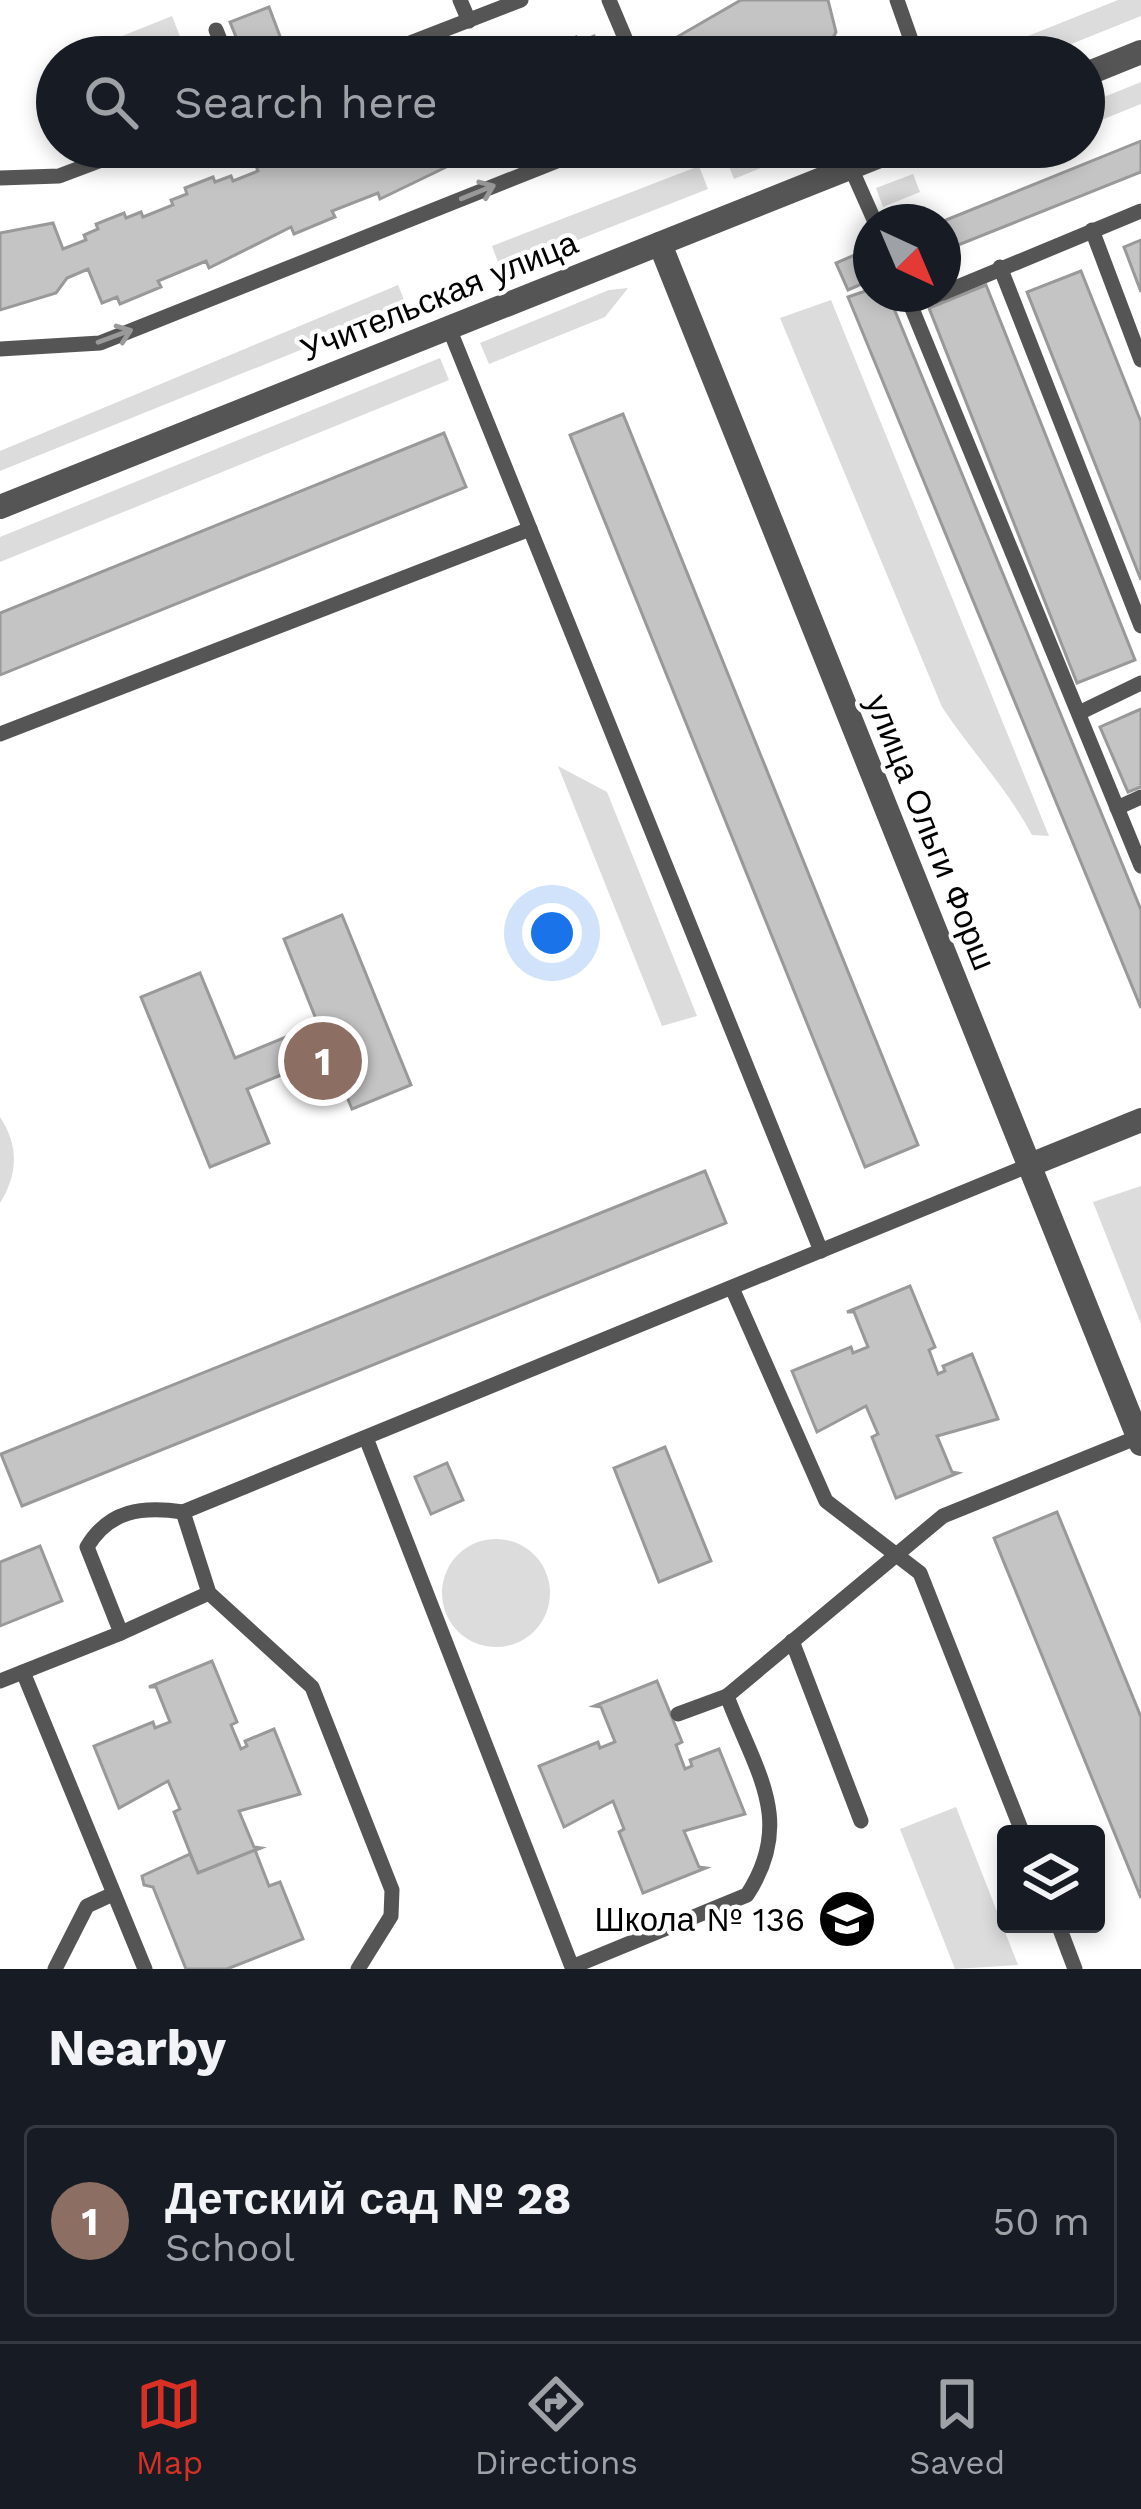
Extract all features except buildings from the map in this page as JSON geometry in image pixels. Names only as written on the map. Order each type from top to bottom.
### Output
[{"type":"street","points":[[1105,67],[1141,52]]},
{"type":"street","name":"Учительская улица","points":[[0,507],[851,168]]},
{"type":"street","name":"улица Ольги Форш","points":[[660,244],[1140,1441]]},
{"type":"street","points":[[1030,1166],[1141,1120]]},
{"type":"lane","points":[[460,0],[469,21]]},
{"type":"lane","points":[[429,36],[521,0]]},
{"type":"lane","points":[[608,0],[624,36]]},
{"type":"lane","points":[[896,0],[909,36]]},
{"type":"lane","points":[[216,30],[218,36]]},
{"type":"lane","points":[[0,178],[59,176],[80,168]]},
{"type":"lane","points":[[0,350],[100,343],[539,168]]},
{"type":"lane","points":[[851,168],[867,204]]},
{"type":"lane","points":[[961,284],[1141,211]]},
{"type":"lane","points":[[1092,230],[1141,360]]},
{"type":"lane","points":[[1000,267],[1141,626]]},
{"type":"lane","points":[[913,312],[1141,866]]},
{"type":"lane","points":[[449,328],[821,1251]]},
{"type":"lane","points":[[0,734],[530,529]]},
{"type":"lane","points":[[1081,712],[1141,683]]},
{"type":"lane","points":[[1118,808],[1141,797]]},
{"type":"lane","points":[[121,1633],[87,1547],[98,1528],[129,1510],[182,1512],[1030,1166]]},
{"type":"lane","points":[[732,1288],[826,1501],[920,1573],[1018,1825]]},
{"type":"lane","points":[[366,1438],[572,1967],[746,1895],[764,1870],[773,1842],[772,1815],[727,1696]]},
{"type":"lane","points":[[678,1714],[727,1696],[943,1516],[1140,1441]]},
{"type":"lane","points":[[182,1512],[209,1593],[311,1688],[392,1890],[392,1916],[358,1969]]},
{"type":"lane","points":[[0,1681],[209,1593]]},
{"type":"lane","points":[[792,1640],[861,1821]]},
{"type":"lane","points":[[23,1672],[145,1969]]},
{"type":"lane","points":[[55,1969],[87,1906],[113,1894]]},
{"type":"lane","points":[[1061,1933],[1075,1969]]},
{"type":"shaded area","points":[[1118,0],[1141,0],[1141,16],[1091,36],[1028,36]]},
{"type":"shaded area","points":[[172,16],[180,36],[122,36]]},
{"type":"shaded area","points":[[1141,82],[1141,104],[1105,119],[1105,97]]},
{"type":"shaded area","points":[[694,168],[700,168],[708,189],[501,270],[492,246]]},
{"type":"shaded area","points":[[730,168],[761,168],[734,179]]},
{"type":"shaded area","points":[[913,174],[920,192],[882,204],[876,188]]},
{"type":"shaded area","points":[[398,285],[407,307],[0,471],[0,451]]},
{"type":"shaded area","points":[[628,288],[605,317],[489,364],[480,343],[609,290]]},
{"type":"shaded area","points":[[831,300],[1049,836],[1032,835],[942,707],[780,318]]},
{"type":"shaded area","points":[[440,358],[449,380],[0,562],[0,537]]},
{"type":"shaded area","points":[[558,766],[607,792],[697,1016],[662,1026]]},
{"type":"shaded area","points":[[0,1117],[11,1139],[14,1160],[0,1203]]},
{"type":"shaded area","points":[[1141,1186],[1141,1324],[1093,1202]]},
{"type":"shaded area","points":[[496,1539],[517,1543],[534,1555],[546,1572],[550,1593],[546,1614],[534,1631],[517,1643],[496,1647],[475,1643],[458,1631],[446,1614],[442,1593],[446,1572],[458,1555],[475,1543]]},
{"type":"shaded area","points":[[956,1807],[997,1911],[997,1933],[1005,1933],[1018,1965],[955,1969],[900,1829]]},
{"type":"place","name":"Детский сад № 28","points":[[323,1061]]},
{"type":"place","name":"Школа № 136","points":[[847,1919]]}]
